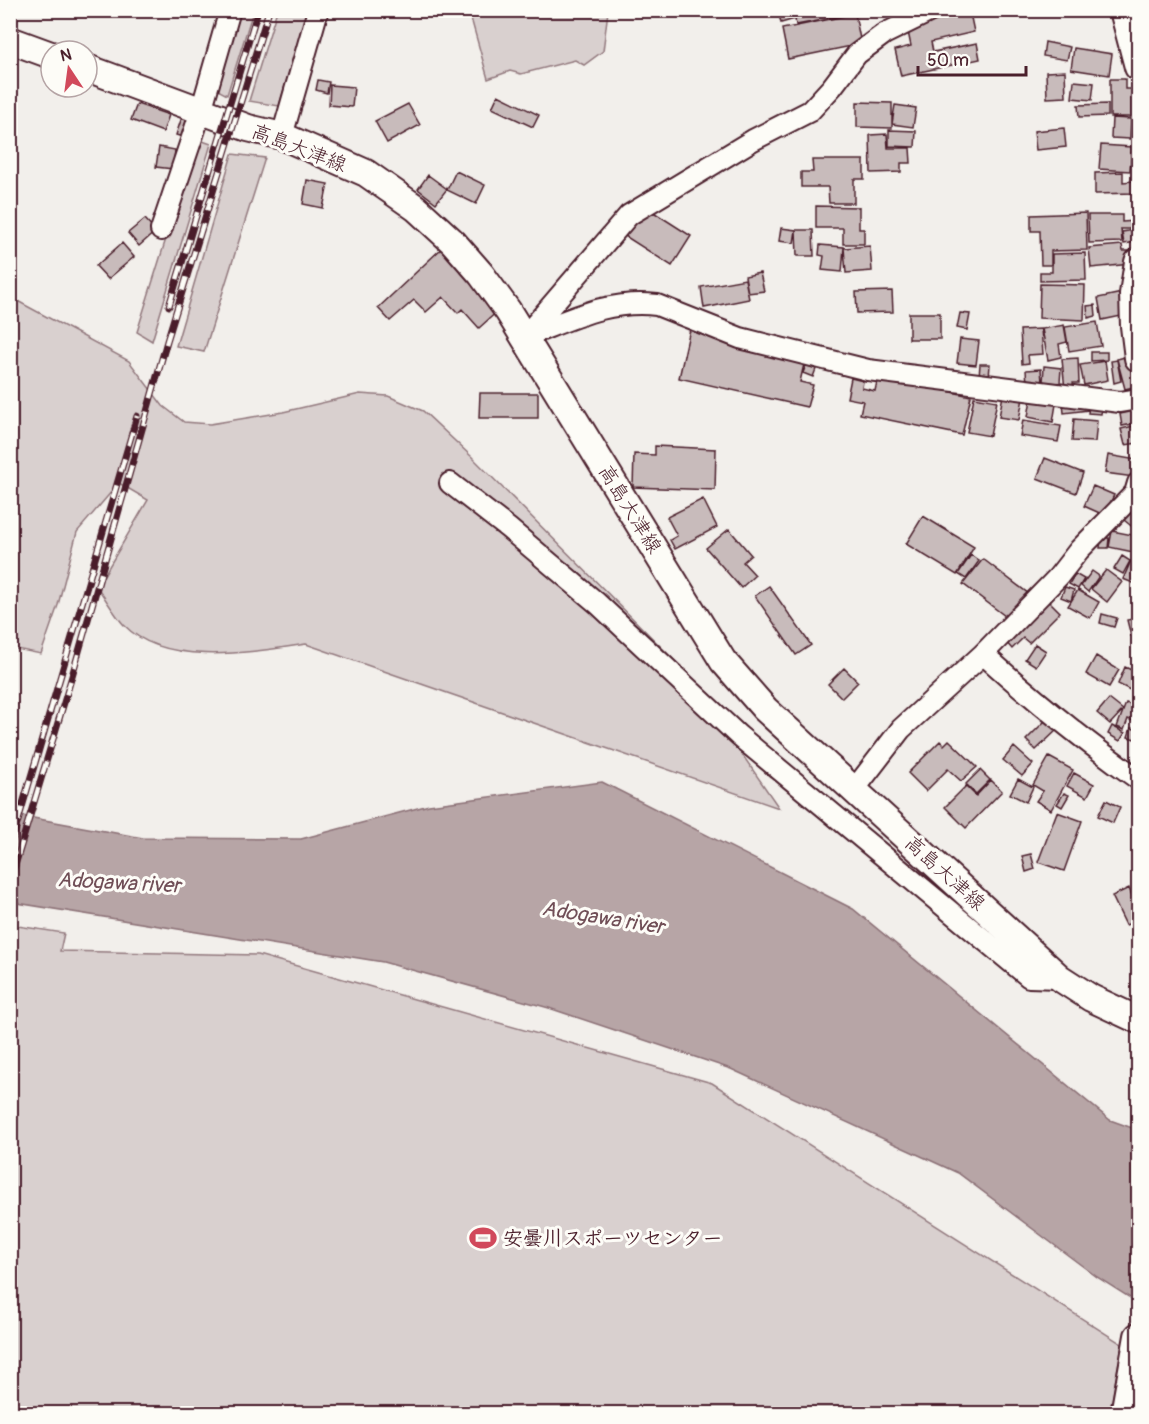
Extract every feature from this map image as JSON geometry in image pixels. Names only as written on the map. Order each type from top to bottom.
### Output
[{"type":"main road","points":[[1129,18],[1138,67]]},
{"type":"main road","points":[[10,40],[39,51]]},
{"type":"main road","name":"高島大津線","points":[[99,73],[248,128],[282,136],[366,173],[416,208],[453,242],[481,274],[524,337],[723,661],[765,709],[1060,978],[1091,998],[1138,1020]]},
{"type":"main road","points":[[1138,262],[1133,294],[1138,358]]},
{"type":"main road","points":[[1124,1413],[1138,1336]]},
{"type":"street","points":[[161,230],[201,111],[230,10]]},
{"type":"street","points":[[282,136],[318,10]]},
{"type":"street","points":[[524,337],[629,216],[753,140],[810,111],[857,54],[884,34],[933,10]]},
{"type":"street","points":[[524,337],[602,308],[657,305],[740,338],[868,370],[1120,402],[1138,399]]},
{"type":"street","points":[[450,483],[508,528],[597,603],[739,736],[1029,977],[1060,978]]},
{"type":"street","points":[[854,790],[901,729],[983,654],[1058,577],[1079,550],[1135,493],[1138,483]]},
{"type":"street","points":[[983,654],[1052,714],[1138,779]]},
{"type":"shaded area","points":[[277,10],[307,11],[279,106],[249,101]]},
{"type":"shaded area","points":[[235,11],[253,11],[227,95],[212,87]]},
{"type":"shaded area","points":[[469,11],[608,11],[603,51],[584,65],[575,60],[521,74],[510,71],[488,79]]},
{"type":"shaded area","points":[[197,139],[211,144],[152,341],[137,332]]},
{"type":"shaded area","points":[[232,154],[265,158],[204,352],[176,346]]},
{"type":"shaded area","points":[[10,297],[129,361],[163,406],[184,422],[210,424],[283,412],[360,394],[388,396],[423,411],[472,457],[684,670],[779,808],[306,644],[210,654],[162,647],[141,638],[124,625],[97,587],[148,500],[119,483],[77,532],[58,605],[41,654],[11,648]]},
{"type":"shaded area","name":"安曇川スポーツセンター","points":[[11,925],[64,933],[60,951],[258,955],[712,1083],[1122,1344],[1110,1413],[11,1413]]},
{"type":"water","name":"Adogawa river","points":[[602,782],[853,909],[1110,1120],[1138,1130],[1138,1303],[1097,1277],[958,1173],[731,1069],[549,1008],[383,962],[11,902],[11,814],[143,838],[301,839],[429,805]]},
{"type":"building","points":[[778,10],[826,10],[781,23]]},
{"type":"building","points":[[828,10],[852,10],[853,12],[830,18]]},
{"type":"building","points":[[827,13],[828,19],[796,25],[795,19]]},
{"type":"building","points":[[970,13],[974,32],[931,42],[933,52],[977,43],[980,59],[901,76],[895,50],[911,46],[907,27]]},
{"type":"building","points":[[855,14],[861,44],[788,59],[782,29]]},
{"type":"building","points":[[1045,42],[1070,47],[1067,60],[1043,56]]},
{"type":"building","points":[[1074,48],[1112,54],[1109,75],[1071,69]]},
{"type":"building","points":[[1065,71],[1066,97],[1047,98],[1046,72]]},
{"type":"building","points":[[1110,79],[1125,79],[1125,89],[1132,89],[1132,117],[1110,117]]},
{"type":"building","points":[[318,80],[329,82],[327,93],[316,90]]},
{"type":"building","points":[[1074,81],[1094,83],[1092,100],[1072,98]]},
{"type":"building","points":[[330,85],[354,87],[352,107],[329,105]]},
{"type":"building","points":[[498,95],[539,115],[533,127],[492,108]]},
{"type":"building","points":[[857,102],[892,103],[892,128],[857,127]]},
{"type":"building","points":[[137,104],[169,115],[163,132],[131,120]]},
{"type":"building","points":[[408,104],[420,125],[387,143],[375,121]]},
{"type":"building","points":[[1108,104],[1108,116],[1079,117],[1078,105]]},
{"type":"building","points":[[895,105],[916,108],[913,127],[892,124]]},
{"type":"building","points":[[182,117],[195,121],[189,139],[176,135]]},
{"type":"building","points":[[1112,118],[1131,119],[1130,139],[1111,138]]},
{"type":"building","points":[[1064,128],[1066,147],[1036,150],[1034,131]]},
{"type":"building","points":[[889,130],[916,131],[915,147],[889,146]]},
{"type":"building","points":[[887,134],[888,148],[910,148],[911,163],[901,163],[901,172],[871,173],[870,135]]},
{"type":"building","points":[[1101,145],[1132,147],[1130,171],[1099,169]]},
{"type":"building","points":[[159,147],[175,150],[173,169],[156,167]]},
{"type":"building","points":[[812,160],[864,160],[864,179],[854,179],[854,203],[829,203],[828,187],[801,187],[801,172],[813,172]]},
{"type":"building","points":[[456,171],[485,185],[476,204],[447,190]]},
{"type":"building","points":[[1123,172],[1123,182],[1133,181],[1134,193],[1095,194],[1095,173]]},
{"type":"building","points":[[428,175],[447,189],[436,203],[418,189]]},
{"type":"building","points":[[307,180],[328,184],[323,208],[303,204]]},
{"type":"building","points":[[644,206],[691,236],[672,266],[625,236]]},
{"type":"building","points":[[816,206],[859,207],[859,229],[864,229],[864,244],[843,244],[843,228],[816,228]]},
{"type":"building","points":[[1086,213],[1087,250],[1051,251],[1051,265],[1041,265],[1040,231],[1031,231],[1031,215]]},
{"type":"building","points":[[1088,215],[1122,215],[1122,222],[1136,221],[1137,229],[1121,229],[1122,242],[1089,243]]},
{"type":"building","points":[[145,219],[156,231],[139,246],[128,233]]},
{"type":"building","points":[[781,228],[796,230],[794,243],[779,241]]},
{"type":"building","points":[[796,230],[813,230],[814,256],[797,256]]},
{"type":"building","points":[[1135,230],[1137,242],[1124,244],[1122,232]]},
{"type":"building","points":[[122,243],[134,257],[108,279],[96,266]]},
{"type":"building","points":[[820,245],[844,247],[842,272],[822,270],[824,256],[819,255]]},
{"type":"building","points":[[1122,245],[1123,251],[1130,251],[1131,264],[1091,268],[1089,248]]},
{"type":"building","points":[[870,246],[872,271],[846,273],[844,248]]},
{"type":"building","points":[[443,247],[500,309],[479,328],[462,309],[458,313],[443,297],[426,312],[414,300],[390,321],[378,308]]},
{"type":"building","points":[[1085,253],[1086,280],[1040,281],[1040,272],[1052,272],[1052,254]]},
{"type":"building","points":[[760,273],[764,291],[748,293],[745,276]]},
{"type":"building","points":[[745,279],[749,299],[704,308],[701,287]]},
{"type":"building","points":[[1040,284],[1085,285],[1084,320],[1039,318]]},
{"type":"building","points":[[892,291],[893,312],[857,313],[856,292]]},
{"type":"building","points":[[1122,293],[1126,315],[1102,320],[1098,298]]},
{"type":"building","points":[[1095,305],[1096,316],[1088,318],[1087,306]]},
{"type":"building","points":[[909,313],[940,313],[940,339],[909,339]]},
{"type":"building","points":[[960,313],[970,314],[967,330],[957,328]]},
{"type":"building","points":[[1097,322],[1101,346],[1069,351],[1065,327]]},
{"type":"building","points":[[1064,325],[1067,342],[1059,344],[1061,357],[1048,360],[1042,329]]},
{"type":"building","points":[[690,329],[806,355],[800,382],[813,385],[807,407],[679,378]]},
{"type":"building","points":[[1041,329],[1043,354],[1028,355],[1029,363],[1022,364],[1020,330]]},
{"type":"building","points":[[960,339],[979,341],[976,365],[957,363]]},
{"type":"building","points":[[1091,352],[1107,352],[1107,360],[1091,361]]},
{"type":"building","points":[[1129,356],[1137,386],[1125,389],[1117,359]]},
{"type":"building","points":[[1078,358],[1079,383],[1073,383],[1073,390],[1065,390],[1062,359]]},
{"type":"building","points":[[1117,360],[1121,381],[1114,383],[1111,361]]},
{"type":"building","points":[[1105,361],[1108,380],[1084,385],[1080,365]]},
{"type":"building","points":[[980,364],[990,364],[989,378],[979,377]]},
{"type":"building","points":[[806,365],[816,369],[813,377],[803,373]]},
{"type":"building","points":[[1044,366],[1061,368],[1060,383],[1043,382]]},
{"type":"building","points":[[1041,369],[1042,382],[1027,383],[1026,370]]},
{"type":"building","points":[[878,377],[971,396],[962,435],[860,414],[863,401],[847,398],[851,378],[863,381],[862,388],[875,391]]},
{"type":"building","points":[[480,393],[538,393],[538,418],[479,418]]},
{"type":"building","points":[[1032,393],[1057,398],[1053,422],[1028,417]]},
{"type":"building","points":[[1003,395],[1023,398],[1019,420],[999,417]]},
{"type":"building","points":[[974,397],[997,401],[990,436],[967,432]]},
{"type":"building","points":[[1087,400],[1088,410],[1064,413],[1063,403]]},
{"type":"building","points":[[1089,405],[1102,407],[1101,414],[1088,413]]},
{"type":"building","points":[[1135,411],[1138,423],[1122,426],[1120,414]]},
{"type":"building","points":[[1074,419],[1097,421],[1095,442],[1072,441]]},
{"type":"building","points":[[1023,420],[1061,426],[1058,442],[1020,436]]},
{"type":"building","points":[[1138,425],[1138,443],[1125,445],[1121,429]]},
{"type":"building","points":[[655,446],[716,449],[715,490],[633,487],[634,454],[655,455]]},
{"type":"building","points":[[1108,455],[1137,460],[1134,477],[1105,473]]},
{"type":"building","points":[[1045,458],[1083,473],[1076,493],[1037,478]]},
{"type":"building","points":[[1093,486],[1114,495],[1104,515],[1084,506]]},
{"type":"building","points":[[1138,494],[1138,525],[1135,529],[1119,516]]},
{"type":"building","points":[[703,499],[717,527],[675,549],[670,540],[677,536],[667,517]]},
{"type":"building","points":[[923,516],[974,547],[957,575],[906,544]]},
{"type":"building","points":[[729,529],[751,555],[743,562],[755,575],[741,588],[706,548]]},
{"type":"building","points":[[1112,531],[1138,536],[1138,553],[1109,547]]},
{"type":"building","points":[[1101,538],[1109,538],[1108,548],[1100,548]]},
{"type":"building","points":[[971,555],[979,561],[966,579],[958,574]]},
{"type":"building","points":[[1122,556],[1130,561],[1123,574],[1114,569]]},
{"type":"building","points":[[983,559],[1029,594],[1009,619],[963,584]]},
{"type":"building","points":[[1131,561],[1138,565],[1138,585],[1123,579]]},
{"type":"building","points":[[1106,570],[1122,582],[1107,602],[1091,589]]},
{"type":"building","points":[[1092,571],[1099,576],[1088,592],[1081,586]]},
{"type":"building","points":[[1075,574],[1084,579],[1078,589],[1069,584]]},
{"type":"building","points":[[769,586],[811,645],[796,655],[755,596]]},
{"type":"building","points":[[1065,587],[1074,590],[1071,601],[1061,597]]},
{"type":"building","points":[[1078,590],[1099,602],[1090,618],[1068,606]]},
{"type":"building","points":[[1047,599],[1060,612],[1029,643],[1023,638],[1012,649],[1005,641]]},
{"type":"building","points":[[1102,614],[1117,618],[1114,627],[1100,623]]},
{"type":"building","points":[[1138,618],[1138,635],[1131,636],[1127,620]]},
{"type":"building","points":[[1035,644],[1046,651],[1036,666],[1025,659]]},
{"type":"building","points":[[1096,656],[1119,670],[1109,687],[1086,674]]},
{"type":"building","points":[[1125,667],[1138,673],[1138,694],[1118,684]]},
{"type":"building","points":[[844,668],[858,682],[842,698],[828,684]]},
{"type":"building","points":[[1109,699],[1123,710],[1110,724],[1097,713]]},
{"type":"building","points":[[1126,703],[1137,707],[1133,721],[1128,719],[1124,730],[1117,727]]},
{"type":"building","points":[[1048,718],[1059,728],[1036,750],[1026,740]]},
{"type":"building","points":[[1112,726],[1125,733],[1120,741],[1108,734]]},
{"type":"building","points":[[1131,728],[1138,730],[1135,739],[1128,737]]},
{"type":"building","points":[[949,740],[977,767],[961,781],[948,769],[926,791],[908,773],[940,741],[944,745]]},
{"type":"building","points":[[1014,747],[1033,764],[1022,776],[1003,760]]},
{"type":"building","points":[[1049,757],[1073,770],[1051,810],[1036,801],[1043,791],[1033,785]]},
{"type":"building","points":[[980,770],[990,780],[976,794],[966,784]]},
{"type":"building","points":[[1074,773],[1094,784],[1087,797],[1067,786]]},
{"type":"building","points":[[1018,779],[1033,787],[1026,802],[1010,794]]},
{"type":"building","points":[[991,780],[1002,791],[966,828],[945,807],[966,786],[976,796]]},
{"type":"building","points":[[1064,793],[1069,795],[1062,807],[1057,804]]},
{"type":"building","points":[[1106,800],[1120,807],[1113,823],[1098,816]]},
{"type":"building","points":[[1057,812],[1082,821],[1064,871],[1038,862]]},
{"type":"building","points":[[1031,854],[1035,869],[1026,872],[1022,856]]},
{"type":"building","points":[[1129,888],[1138,911],[1138,920],[1126,925],[1112,896]]},
{"type":"railway","points":[[169,306],[258,10]]},
{"type":"railway","points":[[10,882],[72,676],[167,341],[269,10]]},
{"type":"railway","points":[[10,848],[137,416]]},
{"type":"place","name":"安曇川スポーツセンター","points":[[483,1238]]}]
